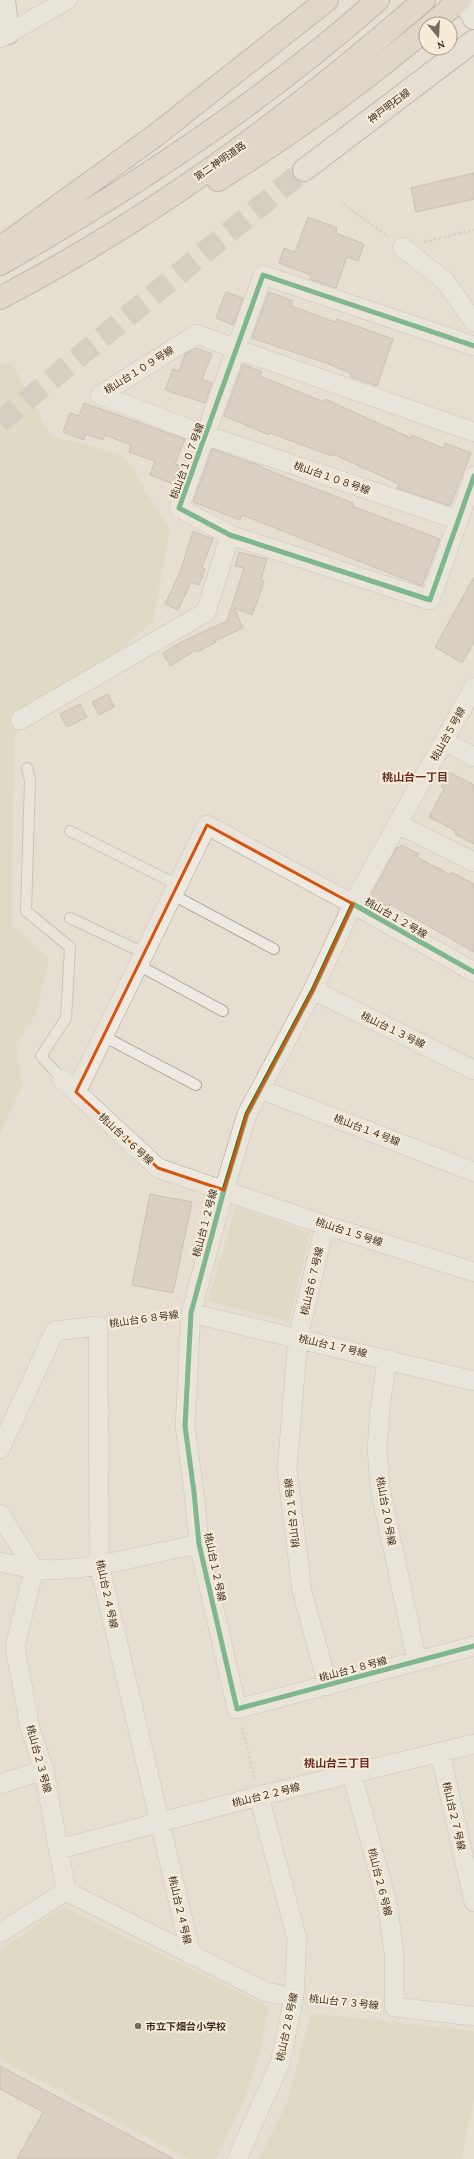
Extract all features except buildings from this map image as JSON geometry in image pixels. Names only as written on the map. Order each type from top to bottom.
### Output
[{"type":"highway","points":[[0,248],[156,135],[327,0]]},
{"type":"highway","points":[[0,264],[123,191],[184,150],[305,61],[378,0]]},
{"type":"highway","points":[[442,16],[462,0]]},
{"type":"highway","name":"第二神明道路","points":[[0,298],[140,216],[204,174],[272,125],[329,80],[421,2]]},
{"type":"highway","points":[[0,303],[78,265],[145,227],[286,137],[345,95],[418,36]]},
{"type":"main road","name":"神戸明石線","points":[[304,170],[474,41]]},
{"type":"street","points":[[4,0],[4,35],[67,0]]},
{"type":"street","points":[[462,0],[474,18]]},
{"type":"street","points":[[402,247],[445,281],[474,322]]},
{"type":"street","name":"桃山台１０７号線","points":[[474,346],[263,275],[179,508],[230,535],[430,600],[474,476]]},
{"type":"street","name":"桃山台１０９号線","points":[[205,435],[100,395],[197,334],[236,349]]},
{"type":"street","points":[[236,349],[474,432]]},
{"type":"street","name":"桃山台１０８号線","points":[[205,435],[458,520]]},
{"type":"street","points":[[20,720],[206,612],[230,535]]},
{"type":"street","name":"桃山台５号線","points":[[353,904],[474,687]]},
{"type":"street","points":[[444,741],[474,757]]},
{"type":"street","points":[[398,824],[474,862]]},
{"type":"street","points":[[76,1092],[207,825],[353,904]]},
{"type":"street","name":"桃山台１２号線","points":[[237,1709],[199,1544],[185,1426],[191,1313],[224,1190],[247,1114],[313,990],[353,904],[474,972]]},
{"type":"street","name":"桃山台１３号線","points":[[313,990],[474,1070]]},
{"type":"street","name":"桃山台１６号線","points":[[62,1079],[158,1168],[224,1190]]},
{"type":"street","name":"桃山台１４号線","points":[[260,1089],[474,1172]]},
{"type":"street","name":"桃山台１５号線","points":[[224,1190],[325,1225],[474,1272]]},
{"type":"street","name":"桃山台６７号線","points":[[298,1338],[325,1225]]},
{"type":"street","name":"桃山台１７号線","points":[[191,1313],[474,1381]]},
{"type":"street","points":[[0,1449],[55,1331],[98,1326]]},
{"type":"street","name":"桃山台２４号線","points":[[98,1326],[99,1563],[191,1955]]},
{"type":"street","name":"桃山台２１号線","points":[[298,1338],[287,1470],[302,1591],[328,1686]]},
{"type":"street","name":"桃山台２０号線","points":[[387,1359],[380,1409],[377,1448],[380,1488],[417,1661]]},
{"type":"street","points":[[0,1514],[34,1568]]},
{"type":"street","points":[[0,1562],[49,1570],[99,1563],[199,1544]]},
{"type":"street","name":"桃山台２３号線","points":[[34,1568],[15,1647],[30,1728],[44,1770],[66,1891]]},
{"type":"street","name":"桃山台１８号線","points":[[237,1709],[474,1646]]},
{"type":"street","name":"桃山台２２号線","points":[[59,1849],[259,1796],[474,1744]]},
{"type":"street","name":"桃山台２７号線","points":[[440,1753],[474,1902]]},
{"type":"street","points":[[0,1784],[44,1770]]},
{"type":"street","name":"桃山台２６号線","points":[[352,1774],[387,1903],[394,1952],[394,2007]]},
{"type":"street","name":"桃山台２８号線","points":[[237,2159],[280,2063],[294,1997],[297,1940],[259,1796]]},
{"type":"street","points":[[0,1933],[66,1891],[266,1992],[294,1997]]},
{"type":"street","points":[[394,2007],[474,2016]]},
{"type":"lane","points":[[27,768],[30,780],[26,911],[70,947],[66,1018],[41,1056],[62,1079]]},
{"type":"lane","points":[[70,831],[175,890],[274,949]]},
{"type":"lane","points":[[70,918],[141,959],[224,1011]]},
{"type":"lane","points":[[104,1036],[196,1085]]},
{"type":"path","points":[[343,204],[402,247],[474,230]]},
{"type":"path","points":[[237,1709],[259,1796]]},
{"type":"highlighted area","points":[[207,825],[353,904],[313,990],[247,1114],[224,1190],[158,1168],[76,1092]]},
{"type":"shaded area","points":[[11,362],[51,436],[123,455],[170,529],[153,622],[14,736],[12,925],[49,959],[36,1014],[16,1044],[22,1085],[0,1135],[0,365]]},
{"type":"shaded area","points":[[236,1206],[310,1233],[289,1322],[208,1301]]},
{"type":"shaded area","name":"市立下畑台小学校","points":[[63,1907],[269,2007],[259,2056],[245,2098],[216,2159],[188,2159],[0,2059],[0,1950]]},
{"type":"shaded area","points":[[311,2013],[474,2031],[474,2099],[461,2159],[259,2159],[288,2101]]},
{"type":"tunnel","points":[[0,422],[304,170]]},
{"type":"cycle path","points":[[474,346],[263,275],[179,508],[230,535],[430,600],[474,476]]},
{"type":"cycle path","points":[[474,972],[353,904],[313,990],[247,1114],[224,1190],[191,1313],[185,1426],[199,1544],[237,1709],[474,1646]]},
{"type":"place","name":"市立下畑台小学校","points":[[138,2026]]},
{"type":"district","name":"桃山台一丁目","points":[[415,777]]},
{"type":"district","name":"桃山台三丁目","points":[[337,1763]]}]
